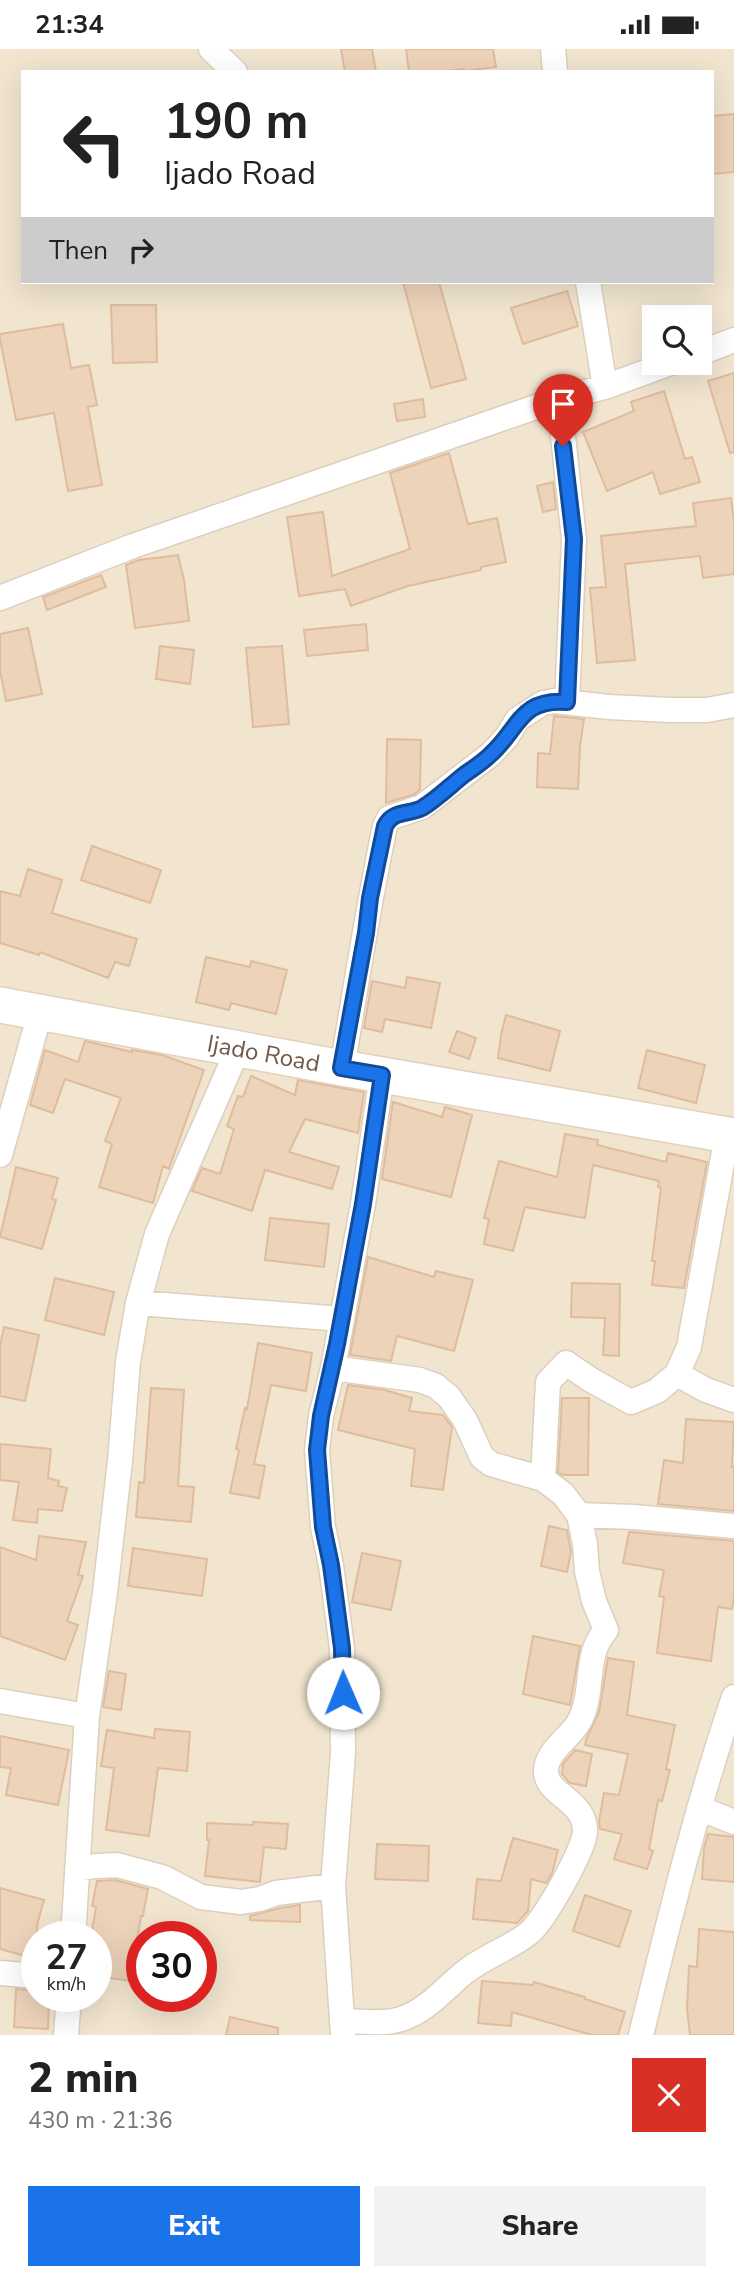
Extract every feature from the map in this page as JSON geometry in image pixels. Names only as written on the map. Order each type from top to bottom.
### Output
[{"type":"street","points":[[212,49],[232,70]]},
{"type":"street","points":[[553,49],[555,70]]},
{"type":"street","points":[[587,284],[605,387]]},
{"type":"street","points":[[712,348],[734,340]]},
{"type":"street","points":[[0,599],[133,546],[559,399],[642,373]]},
{"type":"street","points":[[559,399],[574,539],[567,702]]},
{"type":"street","points":[[341,1068],[370,898],[389,818],[422,807],[434,799],[491,754],[506,739],[518,719],[542,703],[554,701],[671,710],[707,710],[734,705]]},
{"type":"street","name":"Ijado Road","points":[[0,1005],[341,1068],[731,1135]]},
{"type":"street","points":[[0,1155],[40,1013]]},
{"type":"street","points":[[74,1921],[87,1716],[105,1593],[128,1362],[138,1303],[157,1234],[238,1049]]},
{"type":"street","points":[[332,1368],[420,1380],[436,1386],[449,1397],[465,1420],[482,1457],[491,1464],[543,1479],[563,1494],[579,1515],[592,1591],[606,1630],[598,1639],[589,1670],[588,1700],[580,1722],[550,1757],[546,1773],[552,1787],[572,1802],[583,1817],[585,1833],[555,1898],[540,1921],[529,1933],[490,1954],[410,2015],[343,2028],[333,1886],[343,1753],[342,1648],[323,1527],[317,1450],[321,1416],[363,1204],[382,1075]]},
{"type":"street","points":[[543,1479],[548,1382],[566,1363],[631,1402],[657,1391],[677,1374],[689,1347],[731,1135]]},
{"type":"street","points":[[138,1303],[342,1319]]},
{"type":"street","points":[[677,1374],[734,1400]]},
{"type":"street","points":[[579,1515],[734,1526]]},
{"type":"street","points":[[641,2035],[711,1764],[734,1697]]},
{"type":"street","points":[[0,1702],[87,1716]]},
{"type":"street","points":[[711,1764],[734,1750]]},
{"type":"street","points":[[699,1808],[734,1822]]},
{"type":"street","points":[[77,1869],[117,1865],[162,1877],[201,1897],[241,1902],[275,1893],[333,1886]]},
{"type":"street","points":[[0,1973],[21,1975]]},
{"type":"street","points":[[70,2012],[71,2034]]},
{"type":"shaded area","points":[[0,49],[734,49],[734,2035],[0,2035]]},
{"type":"building","points":[[341,49],[372,49],[376,70],[345,70]]},
{"type":"building","points":[[406,49],[493,49],[496,67],[473,70],[409,70]]},
{"type":"building","points":[[734,114],[734,172],[714,174],[714,116]]},
{"type":"building","points":[[404,284],[440,284],[466,379],[431,388]]},
{"type":"building","points":[[567,291],[578,326],[523,344],[511,308]]},
{"type":"building","points":[[111,305],[156,305],[157,362],[113,363]]},
{"type":"building","points":[[63,324],[71,368],[89,365],[97,405],[88,407],[102,485],[68,491],[54,413],[16,420],[0,339],[0,334]]},
{"type":"building","points":[[734,373],[734,452],[730,453],[708,381]]},
{"type":"building","points":[[664,391],[685,459],[692,457],[700,482],[660,494],[653,472],[607,491],[583,432],[634,411],[631,402]]},
{"type":"building","points":[[423,399],[425,417],[397,421],[394,404]]},
{"type":"building","points":[[449,453],[468,524],[497,518],[506,562],[408,586],[351,606],[345,589],[299,596],[287,517],[323,512],[332,576],[410,549],[390,473]]},
{"type":"building","points":[[553,482],[556,509],[543,512],[537,486]]},
{"type":"building","points":[[731,498],[734,574],[703,578],[700,556],[625,564],[635,660],[597,663],[590,588],[606,587],[601,536],[696,526],[693,503]]},
{"type":"building","points":[[178,555],[189,621],[135,628],[126,565],[139,560]]},
{"type":"building","points":[[101,575],[106,587],[47,610],[43,597]]},
{"type":"building","points":[[366,624],[368,650],[307,656],[304,630]]},
{"type":"building","points":[[28,628],[42,694],[6,701],[0,671],[0,634]]},
{"type":"building","points":[[160,646],[194,650],[190,684],[156,679]]},
{"type":"building","points":[[282,646],[289,724],[253,727],[246,648]]},
{"type":"building","points":[[554,716],[584,719],[578,789],[537,787],[538,753],[550,754]]},
{"type":"building","points":[[387,739],[421,740],[420,789],[415,794],[386,803]]},
{"type":"building","points":[[92,846],[161,870],[150,903],[81,880]]},
{"type":"building","points":[[28,869],[62,880],[52,913],[137,939],[129,966],[115,962],[108,978],[40,952],[39,955],[0,943],[0,891],[20,896]]},
{"type":"building","points":[[206,957],[250,967],[251,961],[287,970],[276,1014],[231,1003],[229,1010],[196,1002]]},
{"type":"building","points":[[407,977],[440,983],[431,1028],[385,1019],[382,1032],[364,1028],[372,981],[405,988]]},
{"type":"building","points":[[506,1015],[560,1031],[550,1071],[498,1058]]},
{"type":"building","points":[[457,1031],[476,1038],[469,1059],[449,1052]]},
{"type":"building","points":[[85,1041],[132,1052],[162,1055],[204,1070],[169,1169],[163,1166],[153,1203],[99,1187],[112,1144],[105,1141],[121,1098],[65,1079],[53,1113],[30,1105],[45,1050],[78,1062]]},
{"type":"building","points":[[647,1050],[705,1065],[696,1103],[638,1088]]},
{"type":"building","points":[[251,1076],[295,1095],[298,1080],[364,1092],[358,1133],[305,1119],[289,1152],[339,1167],[332,1189],[265,1170],[252,1211],[192,1191],[202,1168],[220,1174],[234,1129],[227,1126],[238,1096],[243,1097]]},
{"type":"building","points":[[393,1102],[442,1117],[445,1107],[472,1115],[451,1197],[382,1179]]},
{"type":"building","points":[[565,1134],[598,1140],[597,1145],[666,1162],[668,1153],[707,1162],[684,1288],[652,1285],[655,1261],[652,1261],[661,1188],[658,1187],[659,1181],[593,1165],[585,1218],[525,1207],[513,1251],[484,1244],[489,1219],[484,1218],[499,1161],[557,1177]]},
{"type":"building","points":[[16,1167],[58,1178],[52,1199],[56,1200],[42,1249],[0,1237]]},
{"type":"building","points":[[270,1218],[329,1224],[324,1267],[265,1260]]},
{"type":"building","points":[[368,1257],[434,1277],[436,1271],[473,1280],[454,1351],[397,1336],[391,1361],[350,1355]]},
{"type":"building","points":[[55,1278],[114,1292],[104,1335],[45,1320]]},
{"type":"building","points":[[572,1283],[620,1284],[619,1356],[603,1355],[605,1318],[571,1317]]},
{"type":"building","points":[[4,1327],[39,1335],[25,1401],[0,1396],[0,1346]]},
{"type":"building","points":[[258,1343],[312,1353],[306,1391],[271,1385],[254,1464],[265,1466],[259,1498],[230,1493],[239,1450],[236,1449],[245,1408],[247,1409]]},
{"type":"building","points":[[348,1385],[385,1390],[412,1398],[409,1411],[443,1415],[452,1427],[443,1490],[411,1486],[415,1449],[338,1430]]},
{"type":"building","points":[[151,1388],[184,1390],[178,1486],[194,1487],[191,1522],[136,1517],[139,1482],[144,1483]]},
{"type":"building","points":[[562,1398],[589,1398],[588,1475],[562,1475],[558,1472]]},
{"type":"building","points":[[686,1419],[734,1422],[734,1511],[658,1504],[664,1460],[683,1463]]},
{"type":"building","points":[[0,1444],[51,1449],[48,1478],[59,1481],[58,1486],[67,1488],[62,1511],[38,1509],[37,1523],[13,1520],[19,1482],[0,1480]]},
{"type":"building","points":[[549,1526],[567,1530],[571,1552],[567,1572],[541,1566]]},
{"type":"building","points":[[629,1532],[734,1541],[732,1609],[718,1607],[711,1661],[657,1653],[664,1597],[659,1596],[664,1570],[623,1563]]},
{"type":"building","points":[[39,1536],[86,1542],[78,1575],[83,1576],[67,1621],[78,1625],[65,1660],[0,1636],[0,1547],[36,1560]]},
{"type":"building","points":[[133,1548],[207,1559],[202,1596],[128,1586]]},
{"type":"building","points":[[362,1553],[401,1561],[391,1610],[352,1602]]},
{"type":"building","points":[[533,1636],[580,1646],[570,1705],[523,1694]]},
{"type":"building","points":[[608,1658],[634,1662],[627,1715],[675,1725],[666,1769],[670,1770],[662,1801],[658,1800],[649,1849],[653,1851],[647,1869],[614,1859],[622,1834],[600,1829],[604,1793],[619,1795],[628,1754],[585,1745],[599,1712]]},
{"type":"building","points":[[109,1671],[126,1674],[121,1710],[103,1707]]},
{"type":"building","points":[[155,1729],[190,1732],[187,1771],[158,1768],[149,1836],[106,1830],[114,1768],[101,1766],[107,1730],[154,1738]]},
{"type":"building","points":[[0,1736],[69,1750],[58,1805],[6,1795],[11,1768],[0,1767]]},
{"type":"building","points":[[575,1750],[592,1754],[586,1786],[570,1783],[562,1774],[563,1764]]},
{"type":"building","points":[[253,1822],[288,1824],[286,1849],[264,1847],[260,1882],[205,1876],[209,1840],[207,1823],[253,1825]]},
{"type":"building","points":[[708,1834],[734,1837],[734,1882],[702,1879],[704,1848]]},
{"type":"building","points":[[513,1838],[558,1850],[552,1873],[546,1883],[531,1879],[528,1911],[517,1923],[473,1919],[477,1879],[501,1881]]},
{"type":"building","points":[[377,1844],[429,1846],[428,1881],[375,1879]]},
{"type":"building","points":[[115,1880],[148,1889],[140,1921],[126,1921],[126,1980],[112,1978],[112,1921],[94,1921],[96,1907],[92,1906],[97,1881]]},
{"type":"building","points":[[0,1888],[44,1900],[38,1921],[21,1921],[21,1955],[0,1949]]},
{"type":"building","points":[[585,1895],[631,1911],[619,1947],[573,1931]]},
{"type":"building","points":[[300,1905],[300,1922],[250,1920],[250,1916]]},
{"type":"building","points":[[699,1929],[734,1932],[734,2035],[690,2035],[687,2008],[689,1966],[697,1967]]},
{"type":"building","points":[[482,1981],[533,1985],[534,1982],[625,2012],[618,2035],[592,2035],[512,2012],[511,2026],[478,2023]]},
{"type":"building","points":[[16,1989],[21,1989],[21,2012],[49,2012],[48,2029],[14,2027]]},
{"type":"building","points":[[230,2017],[278,2028],[278,2035],[226,2035]]},
{"type":"route","points":[[343,1693],[342,1648],[323,1527],[317,1450],[321,1416],[363,1204],[382,1075],[341,1068],[370,898],[389,818],[408,813],[434,799],[491,754],[506,739],[518,719],[530,710],[542,703],[567,702],[574,539],[563,446]]}]
